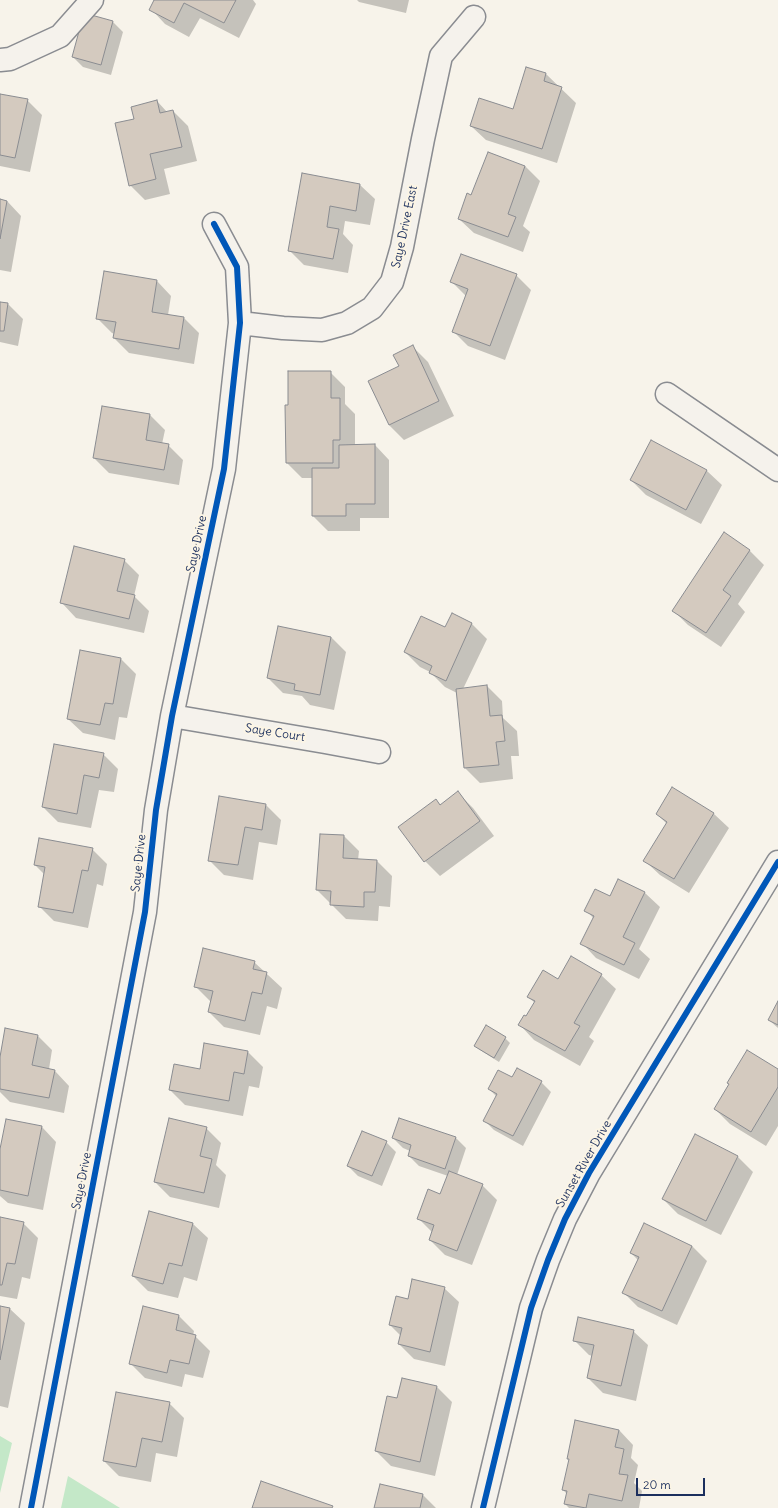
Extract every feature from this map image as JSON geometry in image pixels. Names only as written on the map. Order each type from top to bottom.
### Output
[{"type":"street","points":[[0,60],[10,59],[60,36],[92,0]]},
{"type":"street","name":"Saye Drive East","points":[[240,323],[283,328],[322,330],[347,323],[372,308],[392,282],[402,247],[441,56],[474,17]]},
{"type":"street","name":"Saye Drive","points":[[31,1508],[145,912],[156,810],[172,716],[224,469],[240,323],[237,267],[214,224]]},
{"type":"street","points":[[667,394],[778,470]]},
{"type":"street","name":"Saye Court","points":[[172,716],[379,752]]},
{"type":"street","name":"Sunset River Drive","points":[[484,1508],[531,1308],[548,1260],[565,1219],[589,1173],[778,862]]},
{"type":"green space","points":[[0,1436],[12,1443],[0,1493]]},
{"type":"green space","points":[[68,1476],[120,1508],[61,1508]]},
{"type":"building","points":[[154,0],[236,0],[224,23],[184,3],[174,23],[149,10]]},
{"type":"building","points":[[84,13],[113,21],[101,65],[72,57]]},
{"type":"building","points":[[526,67],[546,73],[544,81],[562,87],[542,149],[470,126],[479,98],[513,109]]},
{"type":"building","points":[[0,94],[28,99],[15,158],[0,155]]},
{"type":"building","points":[[157,100],[160,113],[173,110],[182,147],[150,154],[156,179],[129,186],[115,123],[134,119],[131,107]]},
{"type":"building","points":[[488,152],[525,166],[508,214],[516,217],[508,237],[458,219],[467,193],[471,195]]},
{"type":"building","points":[[302,173],[360,184],[356,211],[330,206],[327,227],[339,229],[333,259],[288,251]]},
{"type":"building","points":[[0,199],[7,201],[0,239]]},
{"type":"building","points":[[461,254],[517,274],[490,346],[452,332],[468,289],[450,282]]},
{"type":"building","points":[[104,271],[157,280],[152,312],[184,317],[179,349],[113,338],[116,322],[96,319]]},
{"type":"building","points":[[0,302],[8,303],[4,331],[0,331]]},
{"type":"building","points":[[413,345],[439,401],[389,425],[368,381],[399,366],[393,355]]},
{"type":"building","points":[[288,371],[331,371],[331,398],[340,398],[340,440],[333,440],[333,463],[286,463],[285,405],[288,405]]},
{"type":"building","points":[[102,406],[150,414],[146,440],[169,444],[164,470],[93,458]]},
{"type":"building","points":[[651,440],[707,470],[686,510],[630,480]]},
{"type":"building","points":[[375,444],[375,504],[346,504],[346,516],[312,516],[312,468],[339,468],[339,445]]},
{"type":"building","points":[[724,532],[750,550],[723,590],[731,596],[706,633],[672,611]]},
{"type":"building","points":[[74,546],[125,559],[117,591],[135,595],[129,619],[60,603]]},
{"type":"building","points":[[452,613],[472,623],[446,681],[429,673],[432,666],[404,652],[421,616],[445,627]]},
{"type":"building","points":[[278,626],[331,637],[320,695],[294,690],[295,684],[267,678]]},
{"type":"building","points":[[80,650],[121,658],[113,704],[105,703],[100,725],[67,719]]},
{"type":"building","points":[[487,685],[490,716],[502,715],[505,741],[496,742],[499,765],[464,768],[456,689]]},
{"type":"building","points":[[54,744],[104,753],[99,778],[84,775],[77,814],[42,807]]},
{"type":"building","points":[[672,787],[714,813],[674,879],[643,861],[667,822],[656,814]]},
{"type":"building","points":[[458,791],[480,821],[424,862],[398,827],[436,799],[440,805]]},
{"type":"building","points":[[219,796],[266,804],[262,830],[245,827],[238,865],[208,861]]},
{"type":"building","points":[[320,834],[344,835],[343,858],[377,860],[375,892],[364,892],[364,907],[330,905],[331,891],[316,890]]},
{"type":"building","points":[[39,838],[93,848],[88,871],[82,870],[73,913],[38,907],[45,867],[34,865]]},
{"type":"building","points":[[618,879],[645,892],[623,937],[635,943],[624,965],[580,944],[594,916],[584,911],[595,889],[610,896]]},
{"type":"building","points":[[203,948],[255,961],[253,969],[267,972],[262,994],[252,992],[245,1021],[208,1012],[213,991],[194,987]]},
{"type":"building","points":[[571,956],[602,974],[574,1023],[580,1026],[565,1051],[518,1025],[524,1015],[526,1016],[535,1001],[527,997],[543,970],[558,979]]},
{"type":"building","points":[[778,1001],[778,1025],[768,1020]]},
{"type":"building","points":[[486,1025],[506,1037],[494,1058],[474,1046]]},
{"type":"building","points":[[5,1028],[38,1035],[32,1065],[55,1070],[49,1098],[0,1089],[0,1057]]},
{"type":"building","points":[[204,1043],[248,1051],[244,1074],[234,1072],[229,1101],[169,1090],[174,1064],[200,1069]]},
{"type":"building","points":[[747,1050],[778,1069],[778,1087],[751,1132],[714,1109],[729,1084],[727,1083]]},
{"type":"building","points":[[517,1068],[542,1081],[513,1136],[483,1121],[497,1094],[488,1089],[498,1070],[512,1077]]},
{"type":"building","points":[[169,1118],[207,1127],[200,1156],[212,1159],[204,1193],[154,1182]]},
{"type":"building","points":[[399,1118],[456,1137],[445,1169],[408,1156],[411,1145],[392,1138]]},
{"type":"building","points":[[6,1119],[42,1126],[28,1196],[0,1190],[0,1149]]},
{"type":"building","points":[[362,1131],[387,1141],[372,1176],[347,1166]]},
{"type":"building","points":[[695,1134],[738,1156],[706,1221],[662,1199]]},
{"type":"building","points":[[449,1171],[483,1184],[457,1251],[429,1240],[434,1225],[417,1219],[428,1189],[440,1194]]},
{"type":"building","points":[[149,1211],[193,1223],[182,1266],[169,1263],[163,1284],[132,1276]]},
{"type":"building","points":[[0,1217],[24,1222],[15,1264],[7,1263],[2,1285],[0,1285]]},
{"type":"building","points":[[644,1223],[692,1246],[662,1311],[622,1293],[639,1257],[630,1253]]},
{"type":"building","points":[[412,1279],[445,1287],[430,1352],[398,1344],[402,1328],[389,1325],[396,1296],[408,1299]]},
{"type":"building","points":[[0,1306],[10,1308],[0,1360]]},
{"type":"building","points":[[143,1306],[179,1315],[176,1330],[196,1335],[189,1364],[170,1360],[167,1373],[129,1364]]},
{"type":"building","points":[[578,1317],[634,1330],[621,1386],[587,1378],[594,1345],[573,1341]]},
{"type":"building","points":[[402,1378],[437,1386],[420,1462],[375,1451],[387,1396],[397,1398]]},
{"type":"building","points":[[116,1392],[170,1402],[162,1442],[142,1438],[136,1467],[103,1461]]},
{"type":"building","points":[[575,1420],[619,1430],[615,1447],[624,1449],[619,1474],[628,1475],[622,1501],[589,1494],[586,1508],[564,1504],[567,1491],[562,1490],[569,1459],[567,1459]]},
{"type":"building","points":[[261,1481],[333,1506],[332,1508],[252,1508]]},
{"type":"building","points":[[380,1484],[423,1494],[420,1508],[374,1508]]},
{"type":"cycle path","points":[[31,1508],[145,912],[156,810],[172,716],[224,469],[240,323],[237,267],[214,224]]},
{"type":"cycle path","points":[[483,1508],[531,1308],[548,1260],[565,1219],[589,1173],[778,862]]}]
